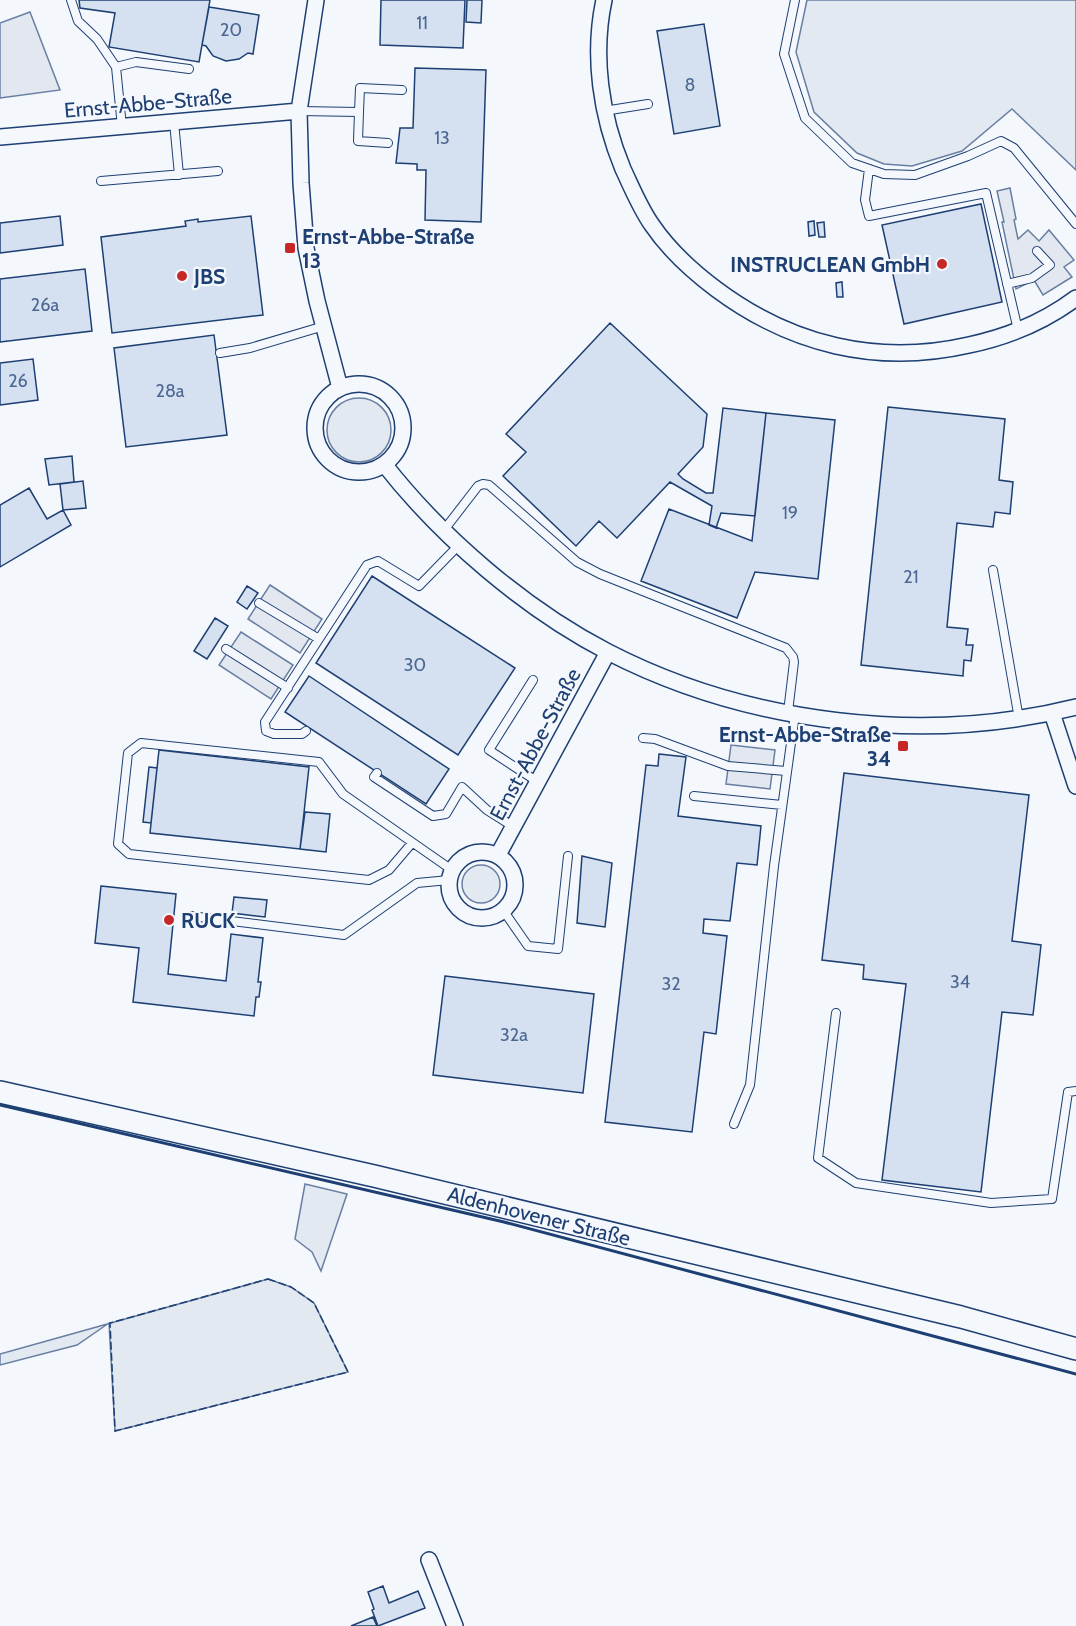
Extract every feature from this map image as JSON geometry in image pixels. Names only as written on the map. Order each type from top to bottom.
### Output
[{"type":"main road","name":"Aldenhovener Straße","points":[[0,1092],[386,1179],[949,1315],[1076,1349]]},
{"type":"street","points":[[316,0],[299,111],[301,183],[306,248],[340,388]]},
{"type":"street","points":[[604,0],[601,15],[599,72],[604,111],[613,145],[632,189],[652,226],[691,270],[737,305],[784,331],[833,346],[885,354],[941,351],[990,341],[1035,324],[1076,298]]},
{"type":"street","name":"Ernst-Abbe-Straße","points":[[0,137],[299,111]]},
{"type":"street","points":[[355,384],[368,385],[390,397],[398,407],[402,419],[400,444],[384,464],[372,470],[352,471],[334,464],[324,455],[315,430],[317,417],[322,404],[340,388],[355,384]]},
{"type":"street","points":[[384,464],[408,495],[444,531],[507,586],[608,652],[669,679],[724,698],[848,724],[938,726],[1019,719],[1076,707]]},
{"type":"street","name":"Ernst-Abbe-Straße","points":[[498,855],[608,652]]},
{"type":"street","points":[[1052,713],[1076,786]]},
{"type":"street","points":[[477,851],[498,855],[513,871],[515,892],[510,902],[504,910],[494,916],[473,917],[464,913],[450,896],[450,875],[458,861],[477,851]]},
{"type":"street","points":[[429,1560],[455,1626]]},
{"type":"lane","points":[[71,0],[78,21],[97,39],[116,67],[122,127]]},
{"type":"lane","points":[[795,0],[784,54],[805,117],[852,163],[884,174],[915,175],[968,156],[1000,141],[1014,148],[1076,224]]},
{"type":"lane","points":[[116,67],[136,62],[189,69]]},
{"type":"lane","points":[[388,143],[358,141],[360,88],[402,90]]},
{"type":"lane","points":[[604,111],[648,104]]},
{"type":"lane","points":[[299,111],[359,112]]},
{"type":"lane","points":[[174,122],[179,174]]},
{"type":"lane","points":[[869,169],[865,200],[869,216],[986,193],[1018,330]]},
{"type":"lane","points":[[101,181],[218,171]]},
{"type":"lane","points":[[1007,284],[1032,278],[1050,265],[1037,251]]},
{"type":"lane","points":[[220,353],[250,348],[324,326]]},
{"type":"lane","points":[[444,531],[478,486],[489,485],[577,562],[786,648],[793,657],[786,771],[750,1085],[734,1124]]},
{"type":"lane","points":[[306,731],[302,734],[274,734],[266,731],[265,722],[367,565],[378,561],[419,586],[460,544]]},
{"type":"lane","points":[[993,570],[1019,719]]},
{"type":"lane","points":[[259,603],[319,639]]},
{"type":"lane","points":[[226,649],[288,688]]},
{"type":"lane","points":[[533,680],[489,750],[538,782]]},
{"type":"lane","points":[[643,738],[655,739],[728,766],[786,771]]},
{"type":"lane","points":[[412,843],[389,870],[369,880],[129,855],[118,844],[128,753],[141,743],[319,762],[343,794],[412,843],[450,875]]},
{"type":"lane","points":[[376,773],[374,777],[433,816],[446,814],[462,788],[488,810],[514,827]]},
{"type":"lane","points":[[694,796],[782,805]]},
{"type":"lane","points":[[504,910],[528,946],[558,949],[568,855]]},
{"type":"lane","points":[[190,916],[344,935],[417,883],[450,875]]},
{"type":"lane","points":[[836,1013],[818,1158],[856,1183],[990,1203],[1052,1199],[1068,1092],[1076,1091]]},
{"type":"shaded area","points":[[807,0],[1076,0],[1076,170],[1012,109],[962,151],[912,166],[884,164],[857,153],[814,112],[796,52]]},
{"type":"shaded area","points":[[30,12],[60,90],[0,98],[0,23]]},
{"type":"shaded area","points":[[1010,188],[1018,239],[1028,230],[1039,241],[1049,230],[1074,260],[1064,267],[1072,277],[1043,295],[1034,280],[1016,289],[997,191]]},
{"type":"shaded area","points":[[353,398],[365,398],[382,407],[389,418],[391,430],[389,442],[382,453],[365,462],[353,462],[341,457],[332,448],[327,436],[327,424],[332,412],[341,403]]},
{"type":"shaded area","points":[[270,585],[322,619],[300,653],[248,619]]},
{"type":"shaded area","points":[[241,632],[293,665],[271,699],[219,665]]},
{"type":"shaded area","points":[[731,745],[775,750],[770,789],[726,784]]},
{"type":"shaded area","points":[[481,865],[495,870],[500,884],[495,898],[481,903],[467,898],[462,884],[467,870]]},
{"type":"shaded area","points":[[305,1184],[347,1194],[321,1271],[312,1252],[295,1239]]},
{"type":"shaded area","points":[[268,1279],[291,1287],[314,1303],[348,1372],[115,1431],[109,1323]]},
{"type":"shaded area","points":[[108,1324],[77,1345],[0,1365],[0,1354]]},
{"type":"building","points":[[79,0],[210,0],[199,62],[109,47],[115,13],[80,8]]},
{"type":"building","points":[[381,0],[465,0],[463,48],[380,45]]},
{"type":"building","points":[[467,0],[482,0],[481,23],[466,22]]},
{"type":"building","points":[[209,7],[259,15],[253,54],[248,53],[239,59],[226,61],[213,56],[206,46],[202,45]]},
{"type":"building","points":[[704,24],[720,126],[674,134],[657,31]]},
{"type":"building","points":[[415,68],[486,70],[481,222],[425,220],[426,170],[417,170],[417,164],[396,163],[400,128],[413,128]]},
{"type":"building","name":"INSTRUCLEAN GmbH","points":[[981,204],[1002,302],[904,324],[882,225]]},
{"type":"building","points":[[60,216],[63,245],[0,253],[0,223]]},
{"type":"building","name":"JBS","points":[[251,216],[263,315],[112,333],[101,237],[186,226],[185,221],[198,219],[198,222]]},
{"type":"building","points":[[814,221],[815,235],[809,236],[808,222]]},
{"type":"building","points":[[824,222],[825,237],[819,237],[817,223]]},
{"type":"building","points":[[85,269],[92,331],[0,342],[0,279]]},
{"type":"building","points":[[842,282],[843,297],[837,297],[836,283]]},
{"type":"building","points":[[610,323],[707,414],[703,447],[678,474],[706,493],[713,493],[723,408],[766,413],[755,516],[721,513],[716,528],[709,525],[712,506],[670,482],[617,538],[599,521],[576,546],[503,476],[526,452],[506,434]]},
{"type":"building","points":[[214,335],[227,435],[126,447],[114,348]]},
{"type":"building","points":[[33,359],[38,400],[0,405],[0,363]]},
{"type":"building","points":[[888,407],[1005,419],[999,480],[1013,482],[1010,514],[995,512],[993,527],[957,523],[947,627],[968,629],[966,645],[973,645],[971,661],[964,660],[963,676],[861,665]]},
{"type":"building","points":[[766,413],[835,420],[818,579],[755,572],[737,618],[641,581],[669,509],[752,541]]},
{"type":"building","points":[[72,456],[74,482],[49,485],[45,459]]},
{"type":"building","points":[[83,481],[86,508],[63,510],[60,484]]},
{"type":"building","points":[[29,488],[47,519],[63,510],[71,525],[0,567],[0,505]]},
{"type":"building","points":[[372,576],[515,668],[458,755],[316,663]]},
{"type":"building","points":[[247,586],[258,593],[247,609],[237,602]]},
{"type":"building","points":[[215,618],[228,626],[207,659],[194,651]]},
{"type":"building","points":[[309,676],[449,769],[426,804],[285,712]]},
{"type":"building","points":[[159,750],[309,767],[300,849],[150,833]]},
{"type":"building","points":[[659,754],[686,757],[678,816],[761,826],[757,865],[737,863],[730,921],[704,919],[703,933],[727,936],[716,1034],[704,1032],[692,1132],[605,1122],[646,765],[658,766]]},
{"type":"building","points":[[149,767],[157,768],[151,823],[143,822]]},
{"type":"building","points":[[844,773],[1029,795],[1012,941],[1041,945],[1033,1015],[1002,1012],[981,1192],[882,1180],[906,984],[863,979],[864,965],[822,960]]},
{"type":"building","points":[[305,812],[330,814],[326,852],[300,849]]},
{"type":"building","points":[[582,856],[612,863],[605,927],[577,923]]},
{"type":"building","points":[[101,886],[176,894],[168,974],[226,981],[231,934],[263,938],[258,982],[261,982],[259,997],[256,997],[254,1016],[133,1002],[139,948],[95,943]]},
{"type":"building","points":[[234,897],[267,900],[265,917],[232,913]]},
{"type":"building","points":[[445,976],[594,994],[583,1093],[433,1075]]},
{"type":"building","points":[[383,1586],[389,1603],[418,1591],[425,1608],[378,1626],[368,1592]]},
{"type":"building","points":[[373,1617],[377,1626],[351,1626]]},
{"type":"fence","points":[[268,1279],[291,1287],[314,1303],[348,1372],[115,1431],[110,1323],[268,1279]]},
{"type":"wall","points":[[0,1105],[504,1222],[1076,1374]]},
{"type":"place","name":"Ernst-Abbe-Straße 13","points":[[290,248]]},
{"type":"place","name":"INSTRUCLEAN GmbH","points":[[942,264]]},
{"type":"place","name":"JBS","points":[[182,276]]},
{"type":"place","name":"Ernst-Abbe-Straße 34","points":[[903,746]]},
{"type":"place","name":"RUCK","points":[[169,920]]}]
